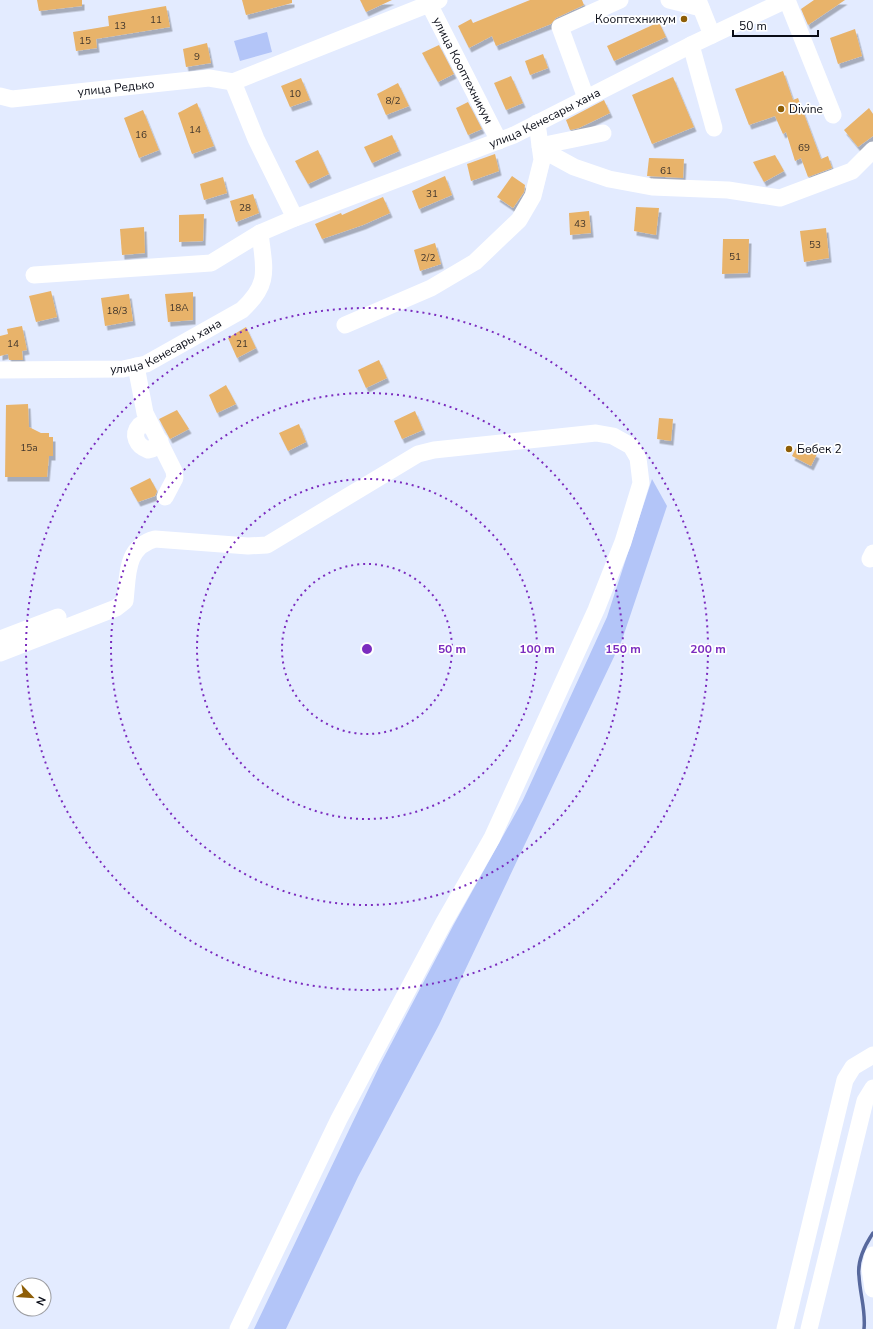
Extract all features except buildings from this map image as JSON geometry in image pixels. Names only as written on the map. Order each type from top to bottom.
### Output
[{"type":"street","points":[[586,98],[560,27],[620,0]]},
{"type":"street","points":[[669,0],[700,4],[712,35]]},
{"type":"street","points":[[786,0],[833,115]]},
{"type":"street","name":"улица Кенесары хана","points":[[34,275],[211,263],[260,233],[295,218],[499,141],[691,45],[786,0]]},
{"type":"street","points":[[295,218],[256,139],[233,82],[432,1]]},
{"type":"street","name":"улица Кооптехникум","points":[[432,1],[499,141]]},
{"type":"street","points":[[691,45],[714,128]]},
{"type":"street","name":"улица Редько","points":[[0,96],[12,100],[209,78],[233,82]]},
{"type":"street","points":[[345,325],[431,288],[475,262],[519,220],[533,196],[542,160],[536,123]]},
{"type":"street","points":[[540,147],[603,133]]},
{"type":"street","points":[[540,147],[574,167],[608,179],[652,187],[728,190],[780,198],[852,171],[873,150]]},
{"type":"street","name":"улица Кенесары хана","points":[[0,370],[123,369],[146,364],[242,310],[255,298],[261,287],[264,276],[260,233]]},
{"type":"street","points":[[136,366],[145,413],[150,425],[140,425],[136,430],[135,436],[137,442],[148,450],[152,449],[160,441],[174,471],[175,478],[165,497]]},
{"type":"street","points":[[0,653],[116,608],[125,601],[128,574],[133,554],[144,542],[155,539],[248,546],[267,544],[418,454],[434,450],[596,433],[613,436],[631,446],[638,458],[641,483],[623,542],[596,610],[498,824],[343,1112],[238,1329]]},
{"type":"street","points":[[0,639],[58,617]]},
{"type":"street","points":[[785,1329],[845,1080],[853,1067],[873,1055]]},
{"type":"street","points":[[809,1329],[861,1116],[865,1102],[873,1088]]},
{"type":"street","points":[[873,1255],[870,1269],[873,1289]]},
{"type":"shaded area","points":[[267,32],[272,52],[240,61],[234,41]]},
{"type":"shaded area","points":[[652,479],[667,506],[622,640],[439,1025],[358,1177],[286,1329],[254,1329],[380,1065],[454,924],[523,800],[607,617]]},
{"type":"waterway","points":[[864,1329],[859,1265],[860,1259],[873,1233]]},
{"type":"place","name":"Кооптехникум","points":[[684,19]]},
{"type":"place","name":"Divine","points":[[781,109]]},
{"type":"place","name":"Бөбек 2","points":[[789,449]]}]
